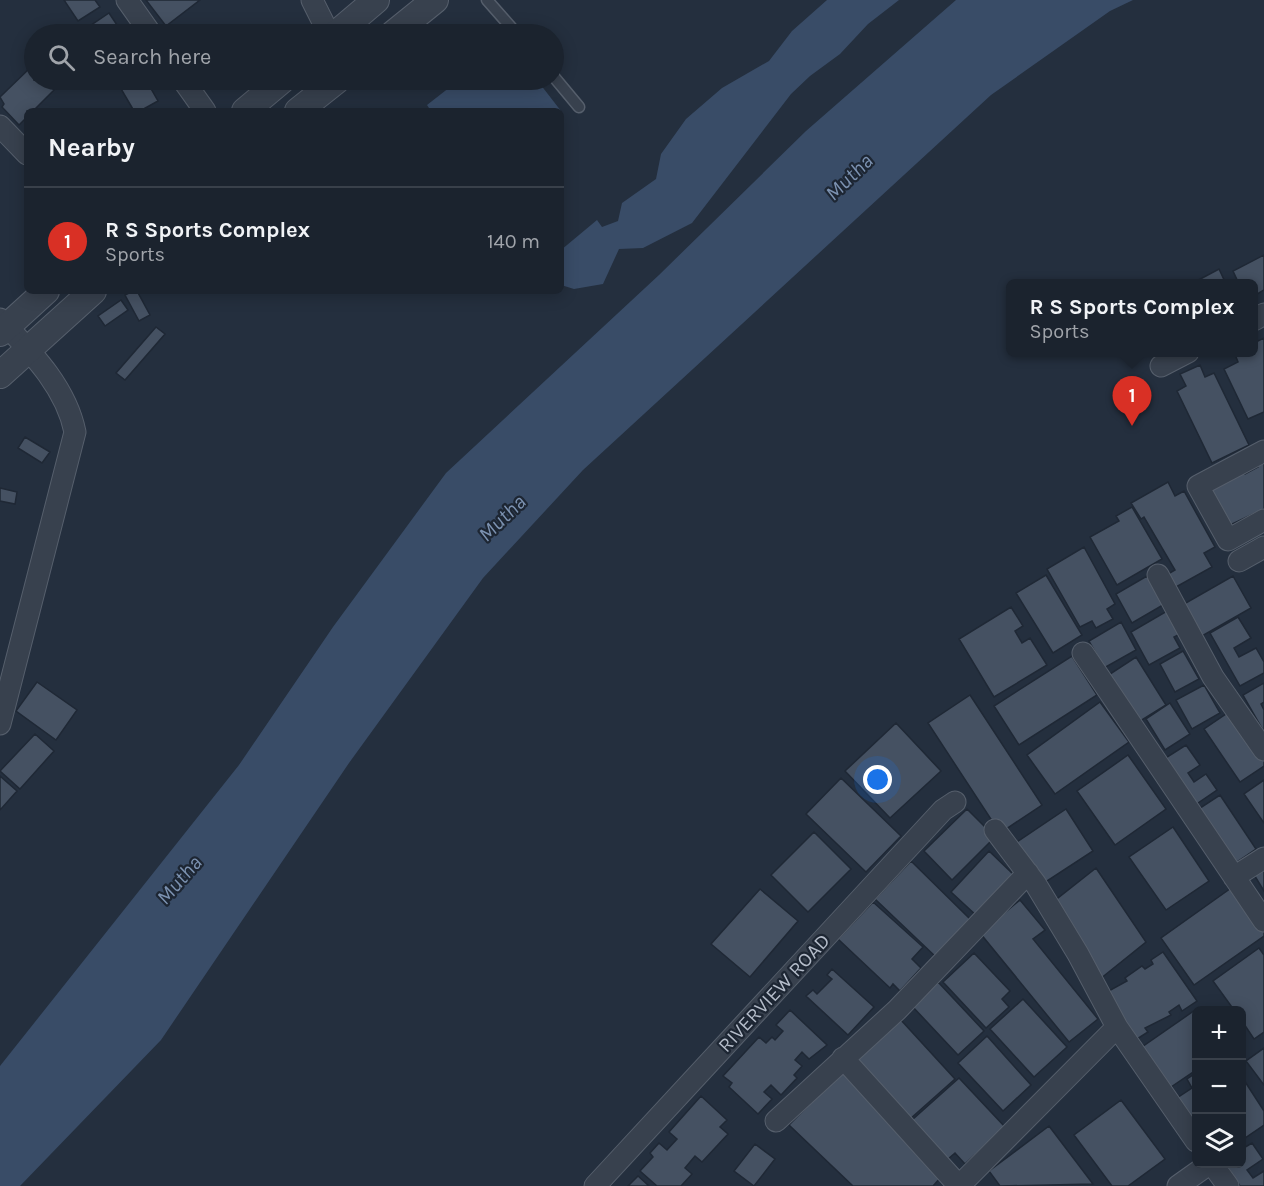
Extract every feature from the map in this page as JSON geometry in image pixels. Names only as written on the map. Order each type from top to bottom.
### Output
[{"type":"street","points":[[127,0],[145,24]]},
{"type":"street","points":[[312,0],[324,24]]},
{"type":"street","points":[[348,24],[376,0]]},
{"type":"street","points":[[405,24],[435,0]]},
{"type":"street","points":[[190,90],[203,108]]},
{"type":"street","points":[[249,108],[270,90]]},
{"type":"street","points":[[302,108],[324,90]]},
{"type":"street","points":[[0,126],[24,151]]},
{"type":"street","points":[[0,724],[75,432],[71,413],[63,396],[28,349],[2,326],[42,294]]},
{"type":"street","points":[[0,375],[90,294]]},
{"type":"street","points":[[1161,366],[1178,357]]},
{"type":"street","points":[[1264,451],[1198,486],[1228,540],[1264,520]]},
{"type":"street","points":[[1242,532],[1252,553]]},
{"type":"street","points":[[1158,575],[1213,677],[1264,750]]},
{"type":"street","points":[[1083,653],[1264,921]]},
{"type":"street","name":"RIVERVIEW ROAD","points":[[595,1186],[943,810],[955,802]]},
{"type":"street","points":[[995,830],[1028,873],[1078,954],[1117,1027],[1192,1134]]},
{"type":"street","points":[[1234,877],[1264,858]]},
{"type":"street","points":[[776,1120],[897,1010],[1028,873]]},
{"type":"street","points":[[843,1058],[959,1186],[1117,1027]]},
{"type":"street","points":[[1178,1186],[1205,1168]]},
{"type":"street","points":[[1214,1168],[1228,1186]]},
{"type":"lane","points":[[488,0],[508,24]]},
{"type":"lane","points":[[564,89],[579,107]]},
{"type":"water","points":[[827,0],[899,0],[868,24],[840,54],[810,76],[791,94],[692,223],[643,248],[619,249],[603,284],[574,289],[564,286],[564,248],[597,220],[602,227],[618,221],[622,203],[656,179],[661,154],[686,119],[722,88],[769,61],[792,31]]},
{"type":"water","name":"Mutha","points":[[956,0],[1133,0],[1110,11],[991,95],[583,470],[483,578],[349,763],[161,1040],[20,1186],[0,1186],[0,1066],[239,765],[333,627],[446,473],[659,275],[806,131]]},
{"type":"water","points":[[446,90],[545,90],[559,108],[429,108],[427,105]]},
{"type":"building","points":[[64,0],[95,0],[100,7],[78,21]]},
{"type":"building","points":[[146,0],[200,0],[169,24],[164,24]]},
{"type":"building","points":[[109,13],[116,24],[93,24]]},
{"type":"building","points":[[24,74],[24,90],[54,90],[36,108],[24,108],[24,120],[19,125],[2,107],[4,104],[0,97]]},
{"type":"building","points":[[122,90],[152,90],[158,101],[145,108],[132,108]]},
{"type":"building","points":[[1264,255],[1264,290],[1258,294],[1258,279],[1237,279],[1233,271]]},
{"type":"building","points":[[1219,269],[1224,279],[1200,279]]},
{"type":"building","points":[[139,294],[150,315],[139,321],[125,295]]},
{"type":"building","points":[[121,300],[128,310],[105,326],[98,316]]},
{"type":"building","points":[[156,327],[165,334],[125,380],[116,373]]},
{"type":"building","points":[[1264,338],[1264,412],[1248,419],[1224,369],[1238,362],[1236,357],[1258,357],[1258,341]]},
{"type":"building","points":[[1200,365],[1205,377],[1214,373],[1249,445],[1212,463],[1177,391],[1186,386],[1180,374]]},
{"type":"building","points":[[25,437],[50,452],[42,463],[18,448]]},
{"type":"building","points":[[1264,455],[1264,509],[1228,526],[1206,483],[1241,466],[1245,474],[1258,467],[1254,460]]},
{"type":"building","points":[[1168,482],[1175,496],[1184,491],[1215,547],[1204,553],[1212,567],[1176,587],[1168,574],[1175,570],[1144,517],[1141,519],[1131,503]]},
{"type":"building","points":[[0,488],[17,492],[15,504],[0,501]]},
{"type":"building","points":[[1132,507],[1162,559],[1117,585],[1090,537],[1119,521],[1116,516]]},
{"type":"building","points":[[1084,547],[1115,604],[1107,609],[1113,619],[1096,628],[1092,621],[1080,627],[1047,569]]},
{"type":"building","points":[[1046,575],[1082,635],[1053,653],[1016,593]]},
{"type":"building","points":[[1147,576],[1163,605],[1132,623],[1116,594]]},
{"type":"building","points":[[1233,576],[1251,608],[1202,636],[1184,604]]},
{"type":"building","points":[[1011,607],[1023,626],[1015,631],[1022,643],[1030,638],[1047,665],[994,697],[959,639]]},
{"type":"building","points":[[1167,611],[1180,634],[1174,637],[1180,648],[1149,665],[1131,632]]},
{"type":"building","points":[[1238,617],[1251,638],[1234,648],[1239,657],[1256,648],[1264,662],[1264,673],[1240,686],[1210,633]]},
{"type":"building","points":[[1121,622],[1136,650],[1104,668],[1089,641]]},
{"type":"building","points":[[1183,651],[1199,679],[1175,692],[1160,664]]},
{"type":"building","points":[[1072,656],[1097,695],[1019,745],[994,706]]},
{"type":"building","points":[[1136,657],[1166,705],[1137,723],[1107,676]]},
{"type":"building","points":[[37,682],[77,710],[56,740],[16,711]]},
{"type":"building","points":[[1264,683],[1264,702],[1261,704],[1264,710],[1264,732],[1243,695]]},
{"type":"building","points":[[1204,685],[1220,713],[1192,729],[1176,700]]},
{"type":"building","points":[[970,695],[1042,805],[1000,833],[928,723]]},
{"type":"building","points":[[1100,702],[1129,742],[1055,794],[1027,755]]},
{"type":"building","points":[[1170,703],[1190,734],[1165,750],[1146,719]]},
{"type":"building","points":[[1232,710],[1264,758],[1264,766],[1240,782],[1204,729]]},
{"type":"building","points":[[896,723],[941,771],[890,818],[845,771]]},
{"type":"building","points":[[35,734],[54,751],[20,789],[0,771]]},
{"type":"building","points":[[1186,745],[1200,765],[1188,773],[1194,782],[1206,774],[1217,790],[1195,805],[1164,759]]},
{"type":"building","points":[[1128,755],[1166,809],[1115,845],[1077,791]]},
{"type":"building","points":[[0,776],[17,791],[0,810]]},
{"type":"building","points":[[841,778],[901,836],[866,872],[806,814]]},
{"type":"building","points":[[1264,780],[1264,823],[1244,794]]},
{"type":"building","points":[[1220,795],[1256,849],[1231,866],[1194,812]]},
{"type":"building","points":[[967,809],[995,837],[952,880],[924,851]]},
{"type":"building","points":[[1066,809],[1093,851],[1044,883],[1017,842]]},
{"type":"building","points":[[1173,827],[1209,881],[1166,910],[1129,857]]},
{"type":"building","points":[[814,832],[851,869],[808,912],[771,875]]},
{"type":"building","points":[[989,851],[1015,876],[978,917],[951,892]]},
{"type":"building","points":[[911,861],[972,921],[937,958],[875,899]]},
{"type":"building","points":[[1264,867],[1264,891],[1253,873]]},
{"type":"building","points":[[1096,868],[1146,942],[1100,979],[1053,902]]},
{"type":"building","points":[[1234,886],[1264,929],[1264,936],[1194,985],[1161,938]]},
{"type":"building","points":[[760,889],[798,921],[750,977],[711,944]]},
{"type":"building","points":[[1020,900],[1045,930],[1033,939],[1098,1019],[1069,1042],[980,933]]},
{"type":"building","points":[[873,902],[923,947],[912,959],[921,968],[900,991],[893,984],[890,988],[838,939]]},
{"type":"building","points":[[1259,948],[1264,955],[1264,1032],[1254,1039],[1246,1027],[1246,1006],[1231,1006],[1213,981]]},
{"type":"building","points":[[1163,952],[1197,1001],[1182,1011],[1179,1005],[1169,1012],[1171,1015],[1145,1028],[1148,1032],[1137,1039],[1105,993],[1127,981],[1125,978],[1142,966],[1145,969],[1153,964],[1151,960]]},
{"type":"building","points":[[974,953],[1010,991],[1002,999],[1009,1007],[986,1028],[943,982]]},
{"type":"building","points":[[832,969],[874,1007],[848,1035],[806,996],[813,990],[817,994],[832,979],[827,975]]},
{"type":"building","points":[[938,982],[984,1031],[958,1055],[912,1006]]},
{"type":"building","points":[[1023,999],[1067,1047],[1034,1077],[990,1029]]},
{"type":"building","points":[[790,1010],[827,1045],[809,1059],[802,1052],[795,1060],[802,1066],[794,1075],[797,1078],[781,1095],[771,1085],[764,1092],[772,1099],[758,1114],[729,1087],[732,1083],[723,1076],[759,1037],[766,1043],[772,1037],[775,1040],[783,1031],[776,1025]]},
{"type":"building","points":[[1192,1012],[1192,1073],[1168,1089],[1142,1047]]},
{"type":"building","points":[[900,1019],[955,1079],[910,1119],[856,1060]]},
{"type":"building","points":[[987,1036],[1031,1085],[1003,1111],[958,1063]]},
{"type":"building","points":[[1264,1048],[1264,1085],[1246,1061]]},
{"type":"building","points":[[845,1068],[942,1176],[933,1186],[853,1186],[789,1125]]},
{"type":"building","points":[[1192,1076],[1192,1088],[1187,1079]]},
{"type":"building","points":[[959,1078],[1005,1127],[965,1164],[955,1153],[948,1159],[912,1120]]},
{"type":"building","points":[[1246,1083],[1264,1111],[1264,1125],[1246,1137]]},
{"type":"building","points":[[1192,1088],[1192,1121],[1177,1098]]},
{"type":"building","points":[[701,1096],[727,1120],[720,1127],[728,1134],[702,1162],[695,1156],[685,1168],[692,1174],[681,1186],[657,1186],[640,1171],[653,1157],[650,1153],[659,1143],[667,1150],[677,1139],[669,1132]]},
{"type":"building","points":[[1121,1100],[1165,1159],[1128,1186],[1112,1186],[1074,1135]]},
{"type":"building","points":[[1049,1126],[1093,1184],[1000,1186],[989,1171]]},
{"type":"building","points":[[1252,1143],[1263,1159],[1247,1170],[1253,1178],[1264,1171],[1264,1186],[1240,1186],[1228,1168],[1246,1168],[1246,1147]]},
{"type":"building","points":[[755,1144],[775,1159],[754,1186],[734,1171]]},
{"type":"building","points":[[638,1176],[649,1186],[628,1186]]},
{"type":"place","name":"R S Sports Complex","points":[[1132,426]]}]
